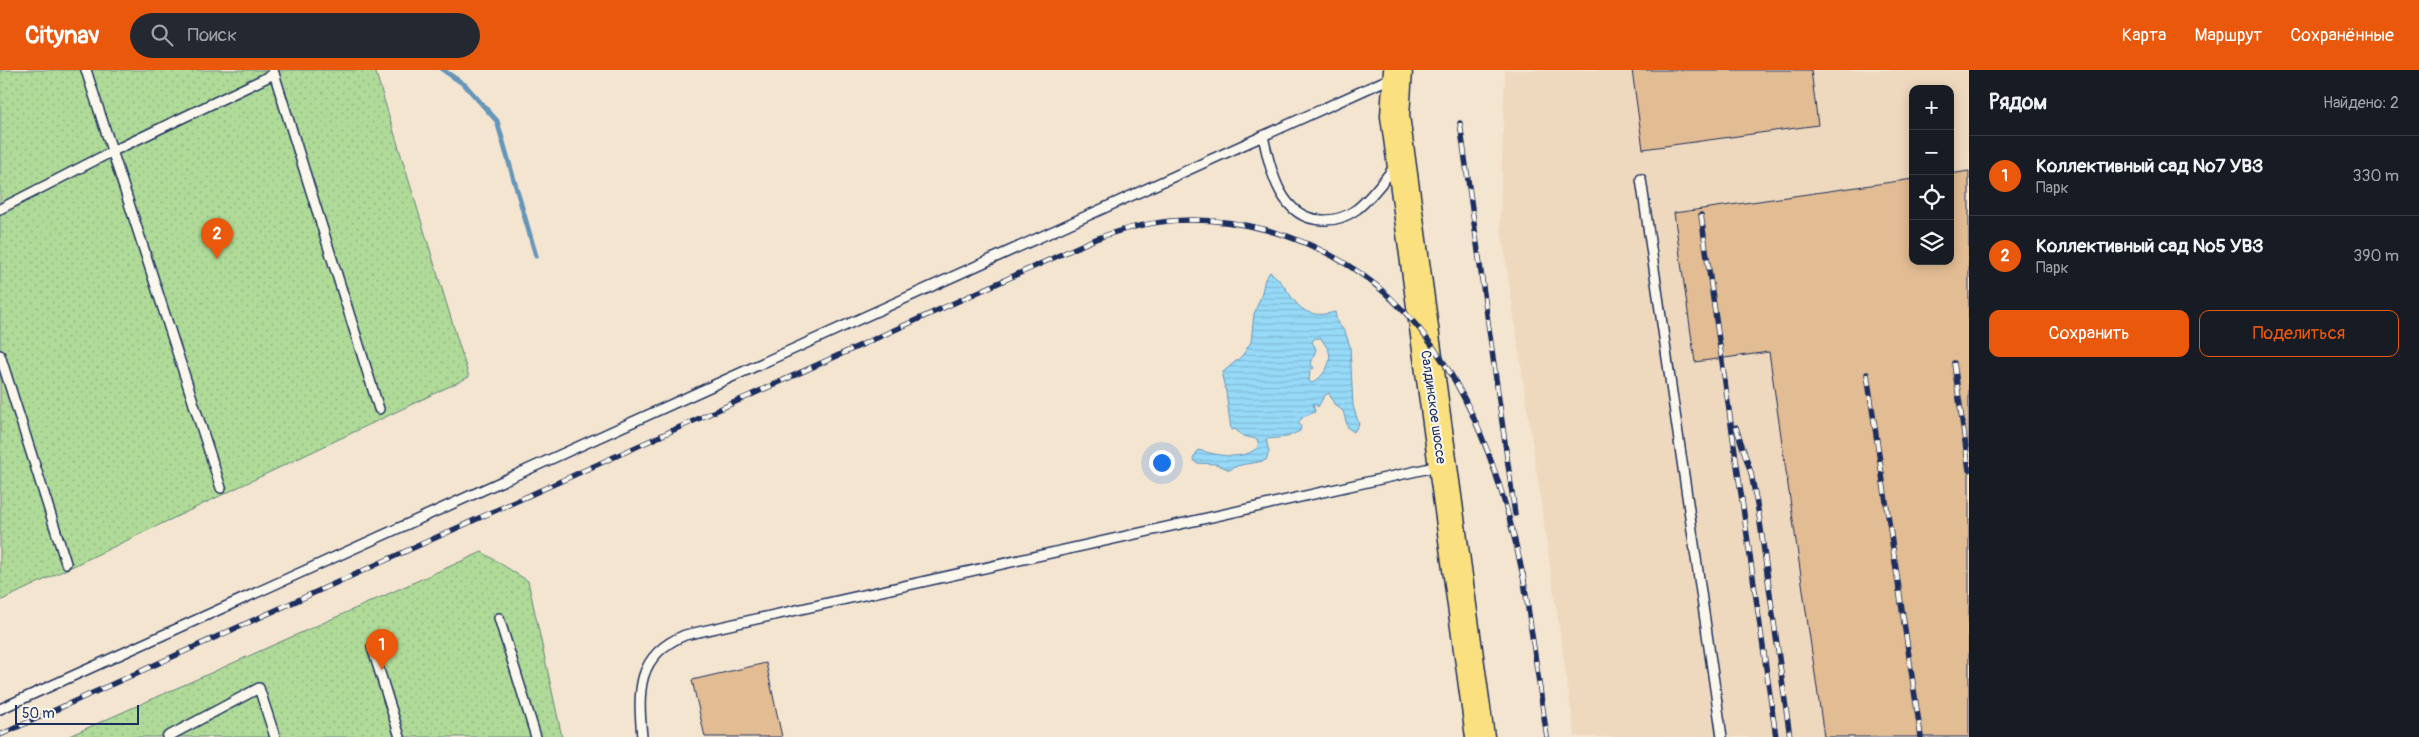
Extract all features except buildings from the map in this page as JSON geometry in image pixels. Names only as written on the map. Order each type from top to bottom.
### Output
[{"type":"main road","name":"Салдинское шоссе","points":[[1402,72],[1395,116],[1480,737]]},
{"type":"lane","points":[[86,70],[221,488]]},
{"type":"lane","points":[[0,209],[273,72],[379,409]]},
{"type":"lane","points":[[0,709],[1402,72]]},
{"type":"lane","points":[[1263,136],[1271,168],[1285,200],[1292,208],[1315,220],[1340,219],[1350,214],[1370,197],[1401,159]]},
{"type":"lane","points":[[1641,179],[1722,737]]},
{"type":"lane","points":[[0,355],[66,563]]},
{"type":"lane","points":[[642,737],[639,704],[641,682],[645,670],[663,646],[685,635],[1442,466]]},
{"type":"lane","points":[[499,618],[536,737]]},
{"type":"lane","points":[[372,647],[400,737]]},
{"type":"lane","points":[[166,737],[259,688],[275,737]]},
{"type":"shaded area","points":[[1508,70],[1969,70],[1969,737],[1575,737],[1500,222],[1505,71]]},
{"type":"green space","points":[[0,70],[375,70],[469,377],[0,601]]},
{"type":"green space","points":[[482,552],[528,581],[562,737],[67,737]]},
{"type":"water","points":[[1270,272],[1302,309],[1310,313],[1335,312],[1337,322],[1345,332],[1350,346],[1353,406],[1359,424],[1354,432],[1348,428],[1343,411],[1334,404],[1329,393],[1324,396],[1318,407],[1313,403],[1315,412],[1303,417],[1298,423],[1301,427],[1300,431],[1287,437],[1266,439],[1269,452],[1266,460],[1237,466],[1230,470],[1216,464],[1196,463],[1193,459],[1198,450],[1238,456],[1253,451],[1259,446],[1257,439],[1243,436],[1235,429],[1231,430],[1222,376],[1223,372],[1242,356],[1251,342],[1254,314],[1265,279]],"holes":[[[1315,338],[1321,338],[1330,356],[1328,366],[1312,383],[1309,381],[1310,370],[1314,368],[1311,364],[1316,349],[1312,342]]]},
{"type":"waterway","points":[[443,70],[465,85],[497,121],[536,256]]},
{"type":"railway","points":[[1460,123],[1515,514]]},
{"type":"railway","points":[[1701,215],[1776,737]]},
{"type":"railway","points":[[0,735],[1093,240],[1136,226],[1179,220],[1200,220],[1244,225],[1267,230],[1324,251],[1372,282],[1412,320],[1445,365],[1472,415],[1494,468],[1511,524],[1524,581]]},
{"type":"railway","points":[[1954,363],[1969,470]]},
{"type":"railway","points":[[1867,374],[1921,737]]},
{"type":"railway","points":[[1736,427],[1751,473],[1759,515],[1790,737]]},
{"type":"railway","points":[[1523,574],[1547,737]]},
{"type":"place","name":"Коллективный сад №5 УВЗ","points":[[217,259]]},
{"type":"place","name":"Коллективный сад №7 УВЗ","points":[[382,670]]}]
